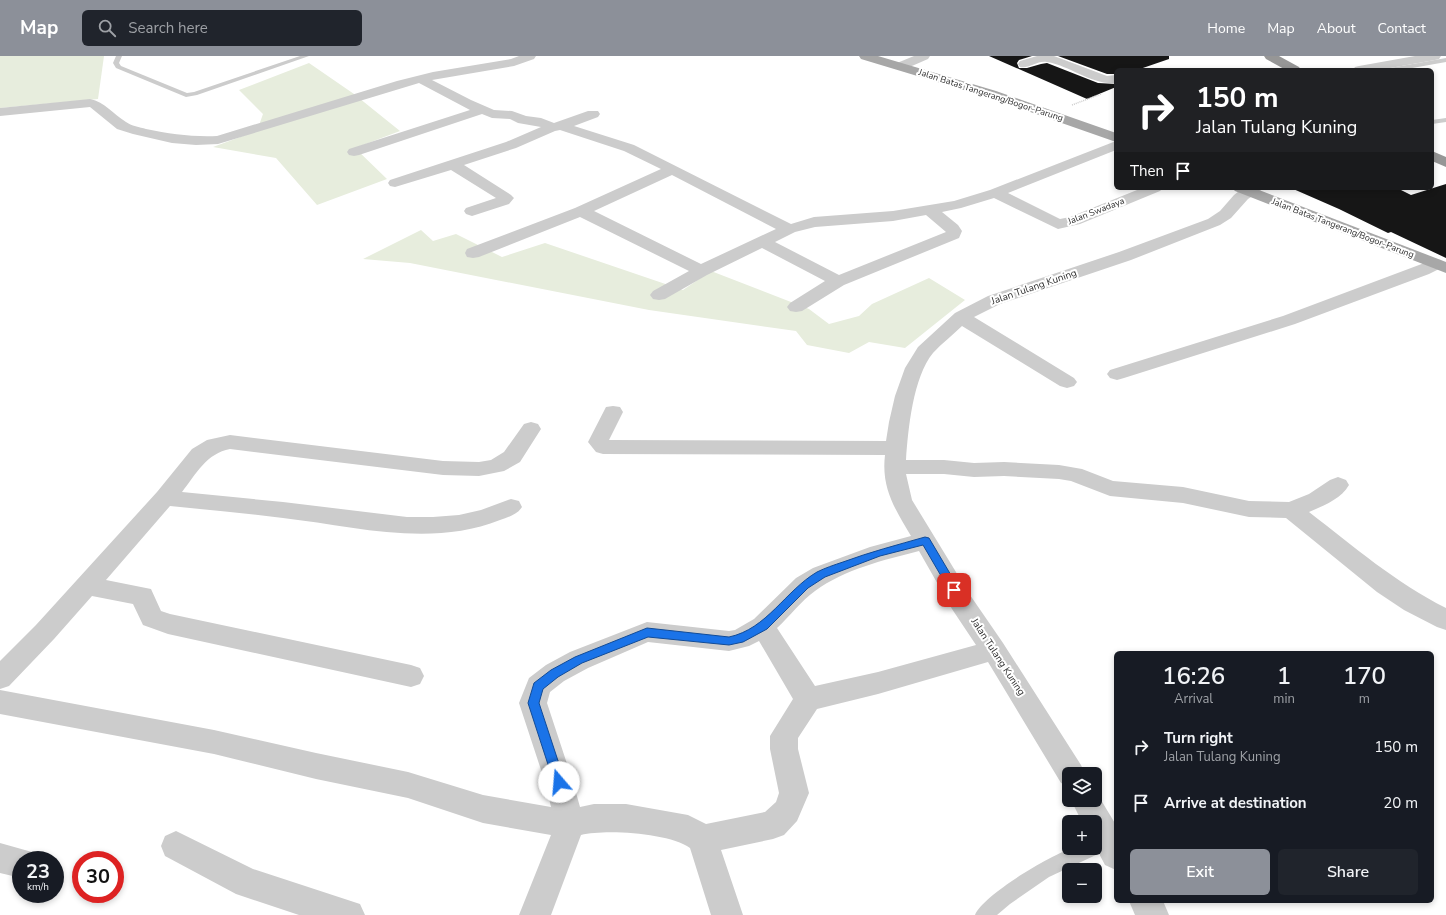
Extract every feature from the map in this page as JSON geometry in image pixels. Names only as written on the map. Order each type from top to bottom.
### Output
[{"type":"highway","points":[[1257,56],[1277,68]]},
{"type":"highway","points":[[1270,56],[1291,68]]},
{"type":"highway","points":[[1434,148],[1446,155]]},
{"type":"highway","points":[[1434,156],[1446,163]]},
{"type":"main road","name":"Jalan Batas Tangerang/Bogor–Parung","points":[[865,56],[966,85],[1114,137]]},
{"type":"main road","name":"Jalan Batas Tangerang/Bogor–Parung","points":[[1250,190],[1440,266]]},
{"type":"street","points":[[472,56],[490,67]]},
{"type":"street","points":[[0,112],[90,103],[95,104],[122,126],[160,137],[207,141],[218,140],[420,79],[514,62],[530,56]]},
{"type":"street","points":[[901,66],[924,56]]},
{"type":"street","points":[[1370,68],[1435,56]]},
{"type":"street","points":[[1024,64],[1045,57],[1111,79]]},
{"type":"street","points":[[420,79],[495,115],[512,115],[523,120],[541,122],[629,148],[789,230]]},
{"type":"street","points":[[354,152],[482,110]]},
{"type":"street","points":[[395,183],[511,145],[593,114]]},
{"type":"street","points":[[659,295],[701,271],[789,230],[814,222],[893,216],[930,210],[995,193],[1114,146]]},
{"type":"street","points":[[452,164],[506,198],[504,201],[472,211]]},
{"type":"street","points":[[473,253],[581,211],[672,169]]},
{"type":"street","name":"Jalan Swadaya","points":[[995,193],[1058,224],[1074,221],[1150,190]]},
{"type":"street","name":"Jalan Tulang Kuning","points":[[1067,767],[994,650],[961,602],[901,500],[895,458],[905,396],[915,368],[925,351],[961,318],[994,300],[1125,256],[1214,222],[1226,214],[1246,190]]},
{"type":"street","points":[[796,308],[838,281],[953,235],[954,231],[952,228],[930,210]]},
{"type":"street","points":[[581,211],[668,253],[701,271]]},
{"type":"street","points":[[762,242],[838,281]]},
{"type":"street","points":[[1117,374],[1289,320],[1423,270],[1440,266]]},
{"type":"street","points":[[961,318],[1068,382]]},
{"type":"street","points":[[613,412],[598,442],[603,447],[895,458],[944,468],[1059,472],[1074,474],[1110,488],[1183,495],[1249,509],[1291,510],[1318,500],[1338,485]]},
{"type":"street","points":[[0,678],[86,586],[165,498],[200,454],[214,445],[224,442],[468,470],[491,467],[503,463],[512,457],[531,429]]},
{"type":"street","points":[[165,498],[299,512],[414,527],[437,527],[479,519],[511,507]]},
{"type":"street","points":[[1291,510],[1386,585],[1413,603],[1446,620]]},
{"type":"street","points":[[535,915],[570,824],[559,782],[533,703],[538,686],[554,673],[579,660],[647,632],[729,641],[740,639],[763,626],[805,586],[822,574],[878,553],[925,541]]},
{"type":"street","points":[[86,586],[142,596],[152,618],[168,624],[411,676]]},
{"type":"street","points":[[763,626],[808,699]]},
{"type":"street","points":[[702,839],[773,825],[787,811],[794,793],[784,749],[784,736],[808,699],[842,693],[994,650]]},
{"type":"street","points":[[0,702],[214,742],[316,766],[408,785],[483,809],[570,824],[594,818],[626,818],[688,829],[702,839],[727,915]]},
{"type":"street","points":[[1088,807],[1103,848]]},
{"type":"street","points":[[176,846],[247,884],[349,915]]},
{"type":"street","points":[[0,858],[12,861]]},
{"type":"street","points":[[1146,903],[1153,915]]},
{"type":"lane","points":[[119,56],[116,63],[118,67],[186,95],[196,94],[306,56]]},
{"type":"lane","points":[[1401,68],[1446,60]]},
{"type":"lane","points":[[1434,122],[1446,120]]},
{"type":"lane","points":[[984,915],[1004,898],[1043,871],[1103,848]]},
{"type":"path","points":[[1047,114],[1107,91],[1109,89],[1111,79]]},
{"type":"green space","points":[[0,56],[104,56],[98,99],[0,108]]},
{"type":"green space","points":[[309,63],[354,94],[400,131],[355,148],[387,179],[317,205],[276,158],[213,147],[257,131],[263,114],[239,90]]},
{"type":"green space","points":[[421,230],[433,241],[456,234],[502,257],[545,243],[683,290],[711,271],[809,309],[829,324],[859,316],[872,304],[929,278],[965,300],[905,348],[869,342],[849,353],[807,345],[796,331],[649,310],[410,263],[363,259]]},
{"type":"building","points":[[989,56],[1032,56],[1019,60],[1017,63],[1019,68],[1027,68],[1047,63],[1098,83],[1114,84],[1114,88],[1087,99]]},
{"type":"building","points":[[1058,56],[1169,56],[1169,59],[1143,68],[1114,68],[1114,74],[1107,74]]},
{"type":"building","points":[[1446,184],[1446,258],[1296,190],[1401,190],[1411,195],[1427,190],[1434,190],[1434,188]]},
{"type":"route","points":[[559,782],[533,703],[538,686],[554,673],[579,660],[647,632],[729,641],[740,639],[763,626],[792,597],[822,574],[878,553],[925,541],[954,590]]}]
